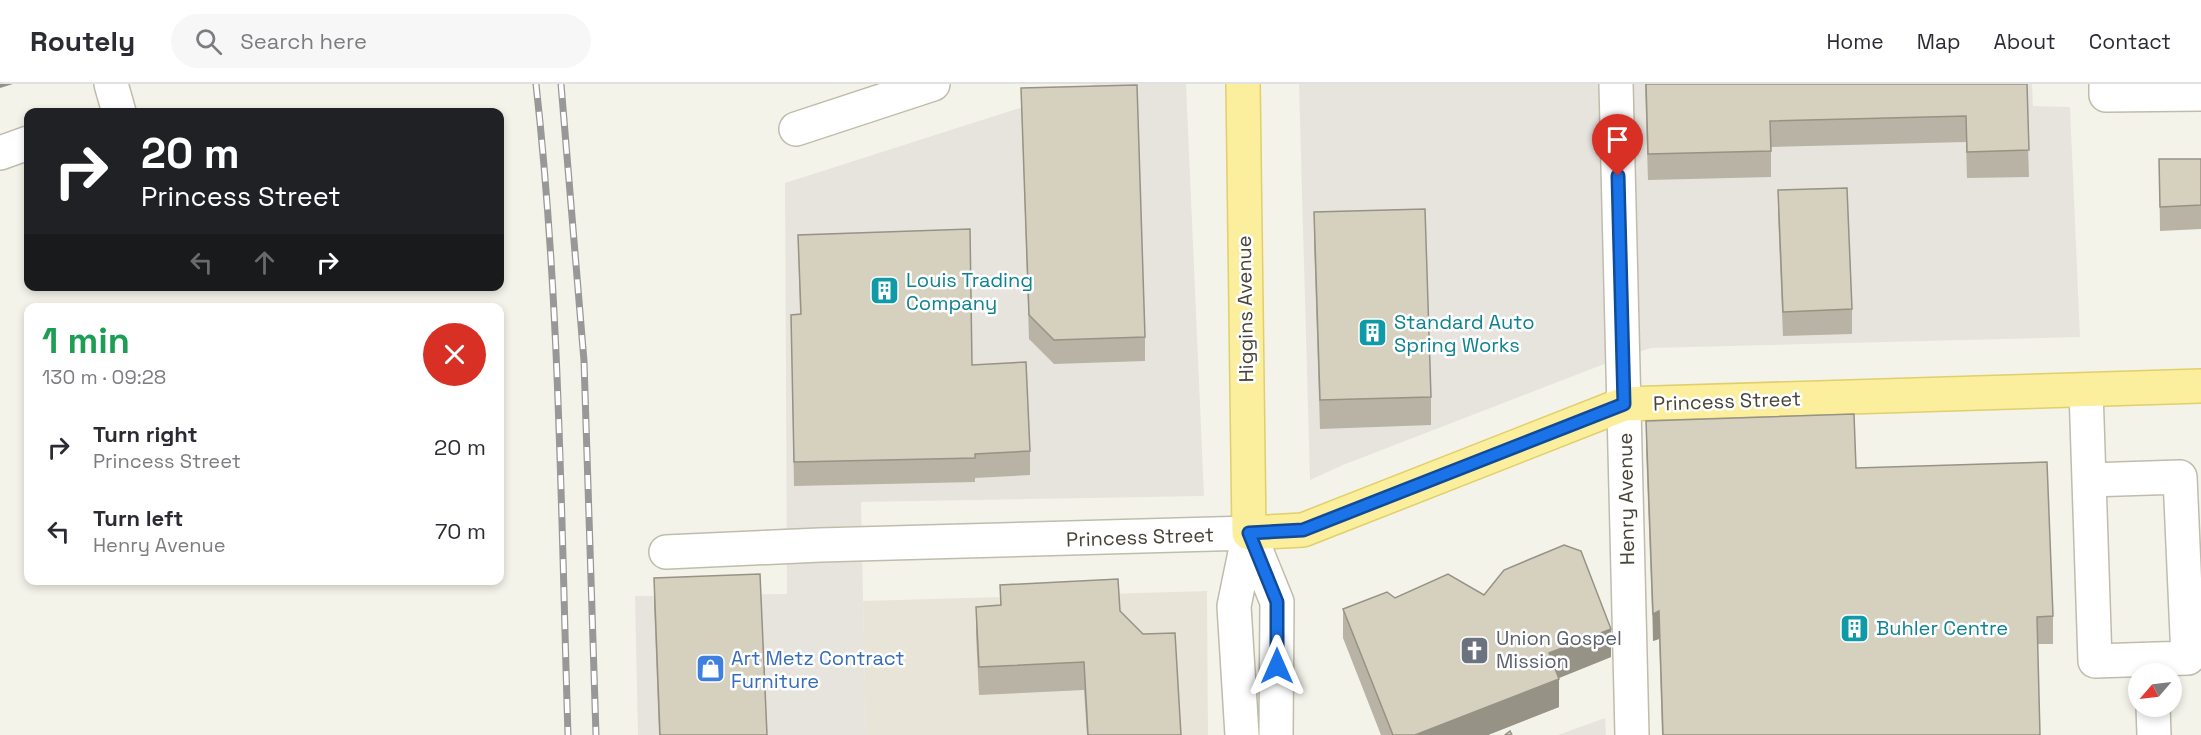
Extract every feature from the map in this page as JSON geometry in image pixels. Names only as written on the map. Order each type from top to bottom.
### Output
[{"type":"main road","name":"Higgins Avenue","points":[[1243,84],[1249,533]]},
{"type":"main road","name":"Princess Street","points":[[1249,533],[1303,530],[1624,404],[2201,386]]},
{"type":"street","points":[[111,84],[118,108]]},
{"type":"street","points":[[796,129],[933,84]]},
{"type":"street","name":"Henry Avenue","points":[[1616,84],[1632,735]]},
{"type":"street","points":[[2106,84],[2106,95],[2201,94]]},
{"type":"street","points":[[0,153],[24,144]]},
{"type":"street","points":[[2086,390],[2095,661],[2128,664]]},
{"type":"street","points":[[2089,480],[2180,477],[2188,658],[2165,663]]},
{"type":"street","name":"Princess Street","points":[[666,552],[820,545],[1249,533]]},
{"type":"street","name":"Higgins Avenue","points":[[1242,735],[1233,606],[1249,533]]},
{"type":"street","name":"Higgins Avenue","points":[[1249,533],[1277,602],[1276,735]]},
{"type":"street","points":[[2153,717],[2154,735]]},
{"type":"shaded area","points":[[1095,84],[1186,84],[1204,496],[861,502],[866,735],[638,735],[635,596],[787,594],[785,183]]},
{"type":"shaded area","points":[[1299,84],[2032,84],[2033,106],[2070,107],[2080,337],[1651,348],[1343,465],[1310,480]]},
{"type":"shaded area","points":[[1207,591],[1208,735],[866,735],[863,601]]},
{"type":"shaded area","points":[[1605,718],[1606,735],[1558,735]]},
{"type":"building","points":[[1646,84],[2027,84],[2029,150],[1967,152],[1966,116],[1770,121],[1771,151],[1648,154]]},
{"type":"building","points":[[1137,85],[1145,337],[1054,340],[1029,315],[1021,88]]},
{"type":"building","points":[[2159,159],[2201,159],[2201,205],[2160,207]]},
{"type":"building","points":[[1847,188],[1852,309],[1783,312],[1778,190]]},
{"type":"building","name":"Standard Auto Spring Works","points":[[1425,209],[1431,397],[1320,400],[1314,212]]},
{"type":"building","points":[[970,229],[972,365],[1026,362],[1030,451],[975,454],[975,458],[794,462],[791,315],[801,314],[798,235]]},
{"type":"building","points":[[1854,414],[1856,468],[2047,462],[2053,616],[2037,617],[2040,735],[1663,735],[1659,611],[1653,614],[1646,421]]},
{"type":"building","name":"Union Gospel Mission","points":[[1564,545],[1581,551],[1611,629],[1549,653],[1559,679],[1415,735],[1393,735],[1343,609],[1387,592],[1395,598],[1448,574],[1484,595],[1504,570]]},
{"type":"building","name":"Art Metz Contract Furniture","points":[[760,574],[767,735],[660,735],[654,578]]},
{"type":"building","points":[[1118,579],[1120,611],[1143,634],[1175,633],[1181,735],[1088,735],[1084,662],[979,667],[976,607],[1001,605],[1000,585]]},
{"type":"railway","points":[[536,84],[555,328],[568,735]]},
{"type":"railway","points":[[561,84],[584,361],[596,735]]},
{"type":"place","name":"Louis Trading Company","points":[[885,291]]},
{"type":"place","name":"Standard Auto Spring Works","points":[[1373,333]]},
{"type":"place","name":"Buhler Centre","points":[[1855,628]]},
{"type":"place","name":"Union Gospel Mission","points":[[1475,650]]},
{"type":"place","name":"Art Metz Contract Furniture","points":[[710,669]]},
{"type":"route","points":[[1277,666],[1277,602],[1249,533],[1303,530],[1624,404],[1618,176]]}]
